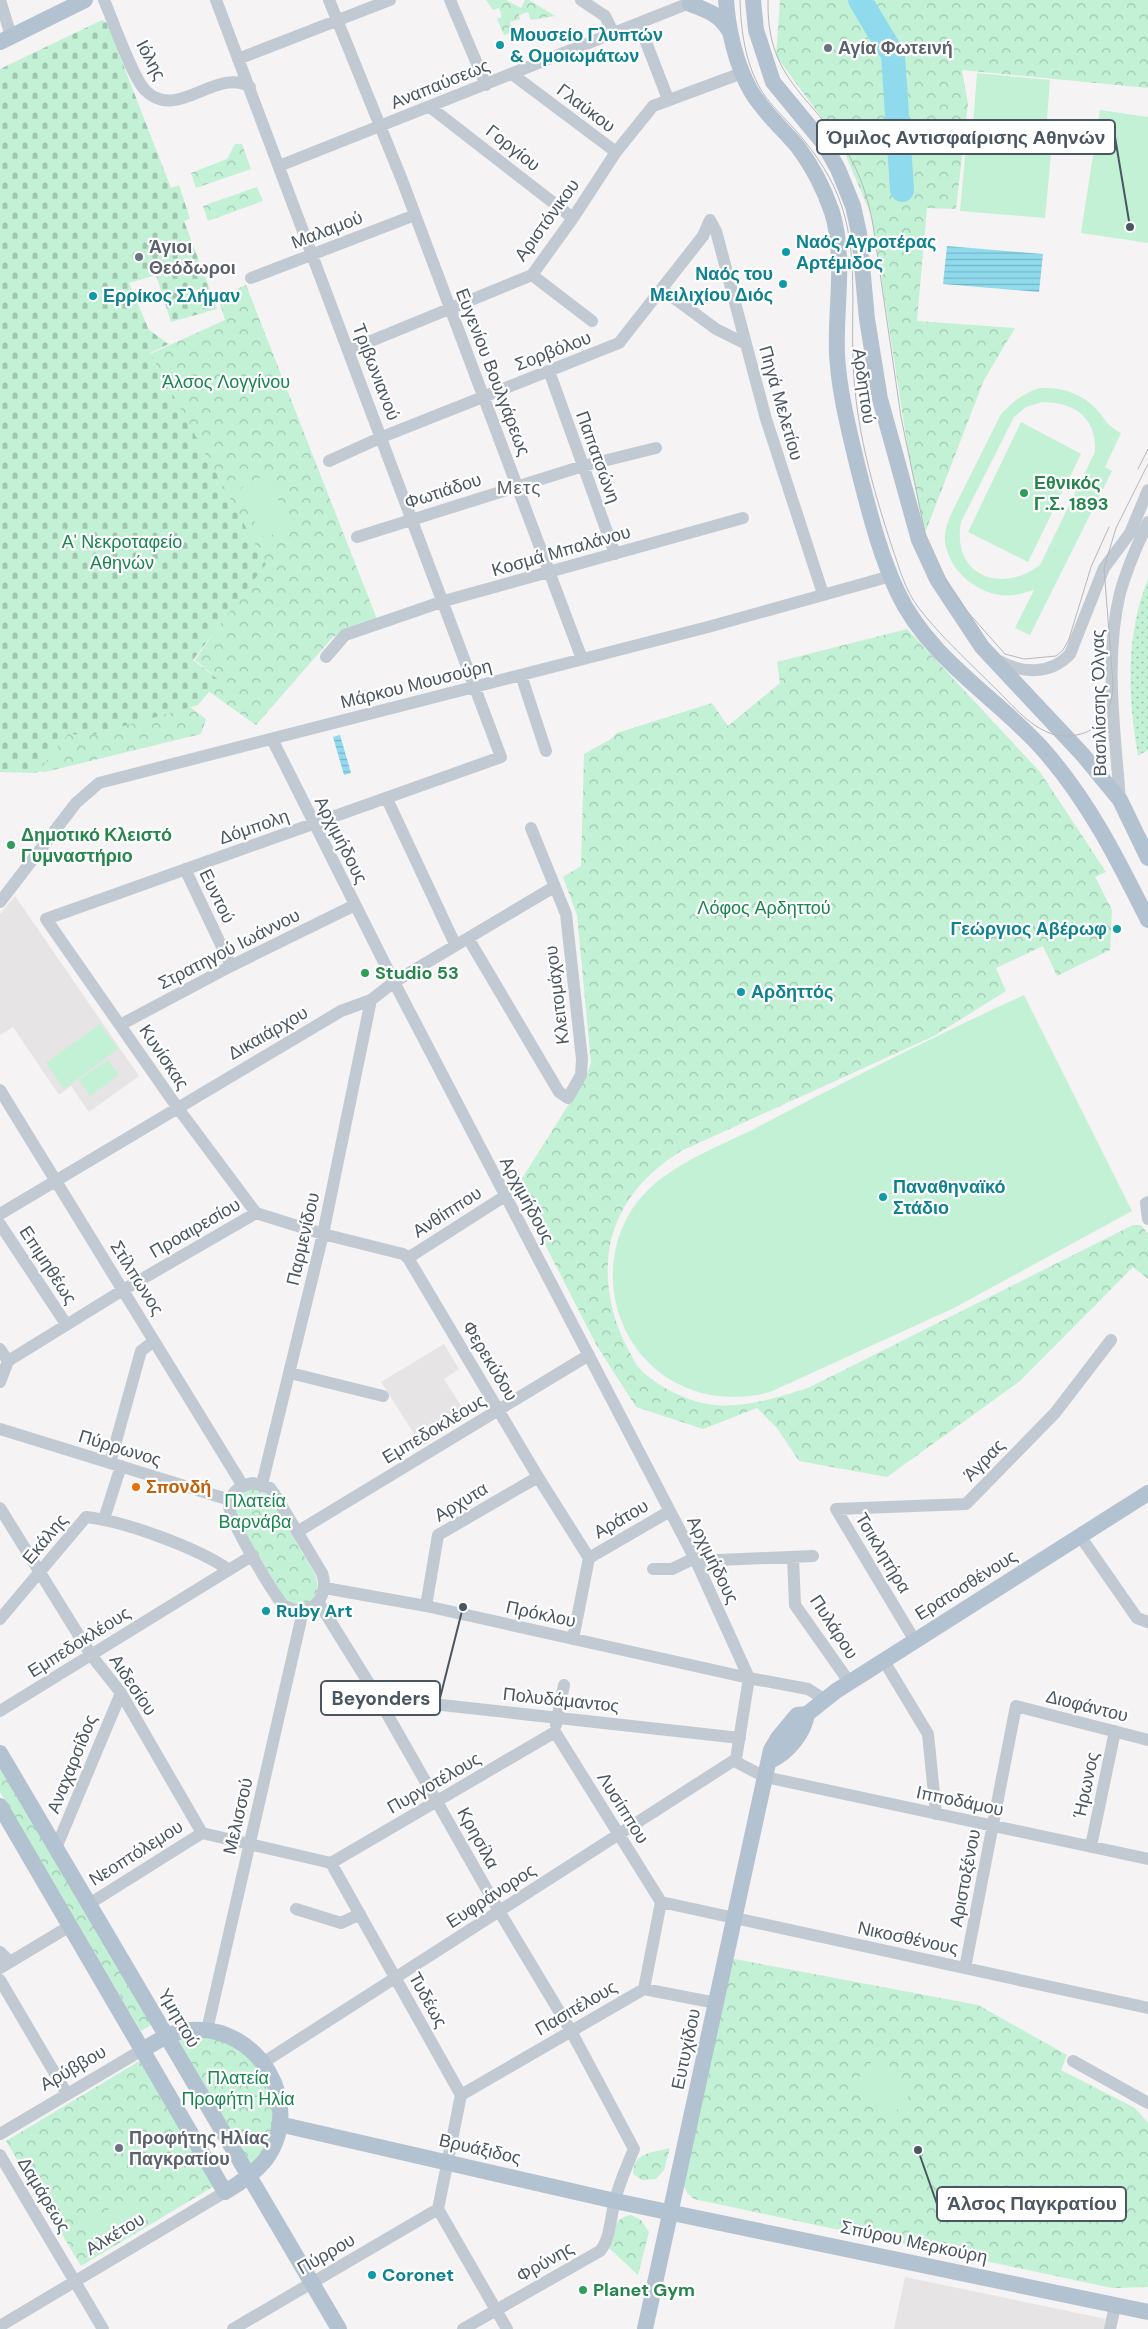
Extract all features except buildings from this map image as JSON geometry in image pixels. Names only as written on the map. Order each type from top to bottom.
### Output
[{"type":"main road","points":[[5,39],[85,0]]},
{"type":"main road","name":"Αρδηττού","points":[[726,0],[731,34],[742,73],[755,98],[808,161],[820,183],[832,214],[837,242],[837,346],[843,400],[865,494],[891,576],[914,621],[934,644],[1038,745],[1083,799],[1099,824],[1148,920]]},
{"type":"main road","name":"Αρδηττού","points":[[753,0],[756,30],[773,82],[824,144],[838,169],[853,206],[859,234],[867,319],[880,399],[919,540],[937,579],[982,647],[1050,719],[1120,800],[1148,858]]},
{"type":"main road","points":[[694,2],[713,12],[723,20],[731,34]]},
{"type":"main road","name":"Ερατοσθένους","points":[[765,1777],[771,1750],[778,1738],[798,1716],[807,1714],[824,1699],[1148,1493]]},
{"type":"main road","name":"Υμηττού","points":[[0,1753],[339,2329]]},
{"type":"main road","name":"Ευτυχίδου","points":[[645,2329],[765,1777]]},
{"type":"main road","points":[[0,1806],[225,2192]]},
{"type":"main road","points":[[167,2036],[184,2031],[208,2030],[231,2036],[250,2048],[264,2062],[274,2081],[280,2101],[279,2124],[275,2141],[266,2159],[249,2176]]},
{"type":"main road","name":"Αρύββου","points":[[142,2050],[167,2036]]},
{"type":"main road","name":"Βρυάξιδος","points":[[279,2124],[615,2201],[671,2212]]},
{"type":"main road","name":"Αλκέτου","points":[[225,2192],[249,2176]]},
{"type":"main road","name":"Σπύρου Μερκούρη","points":[[671,2212],[1148,2312]]},
{"type":"street","points":[[0,0],[5,39]]},
{"type":"street","name":"Ιόλης","points":[[104,0],[140,83],[153,96],[162,100],[175,100],[234,82],[250,87]]},
{"type":"street","name":"Τριβωνιανού","points":[[216,0],[477,687],[501,757]]},
{"type":"street","name":"Ευγενίου Βουλγάρεως","points":[[329,0],[381,126],[582,659]]},
{"type":"street","points":[[238,59],[390,0]]},
{"type":"street","points":[[450,0],[486,85]]},
{"type":"street","points":[[581,0],[605,16],[614,34]]},
{"type":"street","name":"Αναπαύσεως","points":[[279,166],[694,2]]},
{"type":"street","points":[[639,24],[668,99]]},
{"type":"street","name":"Αριστόνικου","points":[[349,350],[532,275],[573,218],[616,152],[653,106],[742,73]]},
{"type":"street","name":"Γλαύκου","points":[[512,74],[616,152]]},
{"type":"street","name":"Γοργίου","points":[[430,107],[573,218]]},
{"type":"street","name":"Μαλαμού","points":[[252,278],[415,215]]},
{"type":"street","name":"Σορβόλου","points":[[329,461],[382,437],[619,343],[663,290],[703,236],[710,220]]},
{"type":"street","name":"Πηγά Μελετίου","points":[[710,220],[716,231],[766,419],[823,594]]},
{"type":"street","points":[[532,275],[592,321]]},
{"type":"street","points":[[663,290],[716,329],[746,344]]},
{"type":"street","name":"Παπατσώνη","points":[[549,371],[615,554]]},
{"type":"street","name":"Φωτιάδου","points":[[357,537],[583,466],[656,448]]},
{"type":"street","name":"Βασιλίσσης Όλγας","points":[[991,656],[1005,664],[1033,670],[1061,664],[1070,654],[1104,568],[1130,533],[1148,490]]},
{"type":"street","name":"Κοσμά Μπαλάνου","points":[[326,657],[345,635],[389,620],[444,602],[743,518]]},
{"type":"street","name":"Βασιλίσσης Όλγας","points":[[1120,800],[1113,693],[1114,626],[1126,574],[1148,522]]},
{"type":"street","name":"Μάρκου Μουσούρη","points":[[0,902],[76,803],[99,783],[477,687],[891,576]]},
{"type":"street","points":[[521,675],[546,751]]},
{"type":"street","name":"Αρχιμήδους","points":[[272,739],[313,825],[394,982],[670,1510],[749,1678]]},
{"type":"street","name":"Δόμπολη","points":[[46,919],[501,757]]},
{"type":"street","points":[[387,799],[455,944]]},
{"type":"street","points":[[531,828],[554,887]]},
{"type":"street","name":"Ευντού","points":[[185,869],[232,966]]},
{"type":"street","name":"Δικαιάρχου","points":[[0,1214],[341,1011],[371,1000],[394,982],[455,944],[554,887]]},
{"type":"street","name":"Κλειτομάχου","points":[[468,938],[559,1092],[568,1098],[581,1075],[582,1059],[566,914],[554,887]]},
{"type":"street","name":"Στρατηγού Ιωάννου","points":[[120,1025],[232,966],[355,905]]},
{"type":"street","name":"Κυνίσκας","points":[[46,919],[177,1107],[256,1212]]},
{"type":"street","name":"Παρμενίδου","points":[[262,1484],[323,1234],[371,1000]]},
{"type":"street","name":"Στίλπωνος","points":[[0,1090],[243,1486]]},
{"type":"street","name":"Ανθίππου","points":[[408,1258],[505,1196]]},
{"type":"street","points":[[1148,1202],[1146,1203],[1148,1219]]},
{"type":"street","name":"Προαιρεσίου","points":[[8,1361],[66,1324],[256,1212],[323,1234]]},
{"type":"street","name":"Επιμηθέως","points":[[0,1224],[66,1324]]},
{"type":"street","points":[[323,1234],[403,1254],[408,1258]]},
{"type":"street","name":"Φερεκύδου","points":[[408,1258],[538,1477],[589,1558]]},
{"type":"street","name":"Άγρας","points":[[836,1509],[966,1504],[1055,1413],[1111,1340]]},
{"type":"street","points":[[154,1341],[141,1351],[104,1519],[212,1558],[229,1570]]},
{"type":"street","points":[[0,1349],[8,1361],[0,1382]]},
{"type":"street","name":"Εμπεδοκλέους","points":[[298,1532],[589,1355]]},
{"type":"street","points":[[290,1373],[383,1396]]},
{"type":"street","name":"Πύρρωνος","points":[[0,1429],[230,1500]]},
{"type":"street","name":"Αρχυτα","points":[[426,1606],[438,1535],[538,1477]]},
{"type":"street","points":[[253,1482],[262,1484],[276,1495],[322,1573],[325,1588],[319,1603],[313,1608],[303,1611],[290,1609],[283,1605],[232,1520],[229,1512],[230,1500],[237,1489],[253,1482]]},
{"type":"street","name":"Αιδεσίου","points":[[0,1508],[92,1655],[120,1693],[202,1833]]},
{"type":"street","name":"Τσικλητήρα","points":[[836,1509],[915,1641]]},
{"type":"street","name":"Αράτου","points":[[589,1558],[670,1510]]},
{"type":"street","name":"Εκάλης","points":[[0,1619],[86,1517],[104,1519]]},
{"type":"street","points":[[1080,1536],[1142,1620]]},
{"type":"street","name":"Εμπεδοκλέους","points":[[0,1711],[253,1556]]},
{"type":"street","points":[[654,1569],[672,1569],[695,1560],[813,1556]]},
{"type":"street","name":"Πυλάρου","points":[[793,1557],[795,1605],[850,1683]]},
{"type":"street","points":[[574,1639],[589,1558]]},
{"type":"street","name":"Πρόκλου","points":[[325,1588],[426,1606],[749,1678],[808,1689],[824,1699]]},
{"type":"street","name":"Κρησίλα","points":[[319,1603],[378,1698],[499,1911],[571,2031],[633,2144],[634,2149],[615,2201]]},
{"type":"street","name":"Μελισσού","points":[[208,2030],[303,1611]]},
{"type":"street","points":[[884,1661],[928,1734],[936,1814]]},
{"type":"street","points":[[736,1759],[749,1678]]},
{"type":"street","points":[[555,1732],[564,1685]]},
{"type":"street","name":"Αναχαρσίδος","points":[[56,1848],[120,1693]]},
{"type":"street","name":"Πολυδάμαντος","points":[[378,1698],[740,1738]]},
{"type":"street","name":"Διοφάντου","points":[[1016,1706],[1148,1740]]},
{"type":"street","name":"Αριστοξένου","points":[[965,1968],[1016,1706]]},
{"type":"street","name":"Ήρωνος","points":[[1091,1846],[1115,1731]]},
{"type":"street","name":"Πυργοτέλους","points":[[331,1863],[555,1732]]},
{"type":"street","name":"Λυσίππου","points":[[555,1732],[661,1902]]},
{"type":"street","name":"Ιπποδάμου","points":[[736,1759],[738,1763],[765,1777],[1148,1858]]},
{"type":"street","name":"Ευφράνορος","points":[[264,2062],[736,1759]]},
{"type":"street","points":[[202,1833],[331,1863]]},
{"type":"street","name":"Νεοπτόλεμου","points":[[89,1904],[202,1833]]},
{"type":"street","name":"Τυδέως","points":[[331,1863],[461,2095]]},
{"type":"street","points":[[644,1989],[661,1902]]},
{"type":"street","name":"Νικοσθένους","points":[[661,1902],[1148,2008]]},
{"type":"street","points":[[296,1909],[341,1923],[360,1914]]},
{"type":"street","points":[[0,1952],[5,1965],[70,1926]]},
{"type":"street","points":[[0,1980],[68,2094]]},
{"type":"street","name":"Πασιτέλους","points":[[461,2095],[644,1989],[716,2003]]},
{"type":"street","name":"Αρύββου","points":[[0,2134],[142,2050]]},
{"type":"street","points":[[1073,2061],[1147,2097]]},
{"type":"street","points":[[461,2095],[438,2209],[507,2329]]},
{"type":"street","name":"Δαμάρεως","points":[[0,2155],[103,2329]]},
{"type":"street","name":"Αλκέτου","points":[[0,2326],[225,2192]]},
{"type":"street","name":"Φρύνης","points":[[463,2329],[600,2251],[607,2238],[615,2201]]},
{"type":"street","name":"Πύρρου","points":[[233,2329],[438,2209]]},
{"type":"street","points":[[1110,2329],[1114,2306]]},
{"type":"shaded area","points":[[15,896],[139,1076],[89,1112],[71,1086],[59,1095],[13,1027],[0,1035],[0,914]]},
{"type":"shaded area","points":[[444,1344],[459,1369],[444,1379],[468,1417],[422,1446],[381,1382]]},
{"type":"shaded area","points":[[905,2277],[1106,2319],[1104,2329],[894,2329]]},
{"type":"green space","points":[[486,0],[506,0],[521,8],[525,0],[529,0],[555,16],[531,20],[528,12],[519,15],[520,19],[510,22],[513,32],[504,35],[497,19],[502,17],[499,8],[493,10]]},
{"type":"green space","points":[[780,0],[1148,0],[1148,88],[962,70],[968,104],[956,209],[927,208],[917,321],[1015,328],[984,380],[925,533],[910,463],[872,217],[841,144],[776,56]]},
{"type":"green space","name":"Α' Νεκροταφείο Αθηνών","points":[[102,20],[107,23],[171,188],[179,185],[190,219],[184,221],[217,309],[171,322],[156,275],[129,283],[149,330],[169,344],[150,353],[266,564],[193,660],[219,680],[198,705],[92,735],[68,734],[37,773],[0,772],[0,69]]},
{"type":"green space","points":[[977,73],[1050,80],[1046,132],[1053,133],[1045,218],[960,211],[968,125],[973,125]]},
{"type":"green space","points":[[1100,110],[1148,117],[1148,243],[1081,233]]},
{"type":"green space","points":[[235,144],[242,144],[251,169],[196,188],[191,173],[227,159]]},
{"type":"green space","points":[[257,187],[263,201],[208,221],[203,206]]},
{"type":"green space","name":"Άλσος Λογγίνου","points":[[246,285],[377,619],[333,637],[256,725],[208,691],[218,679],[195,660],[261,564],[150,354],[225,320],[218,297]]},
{"type":"green space","points":[[1040,388],[1064,390],[1078,395],[1091,404],[1109,425],[1121,433],[1105,467],[1112,471],[1030,635],[1015,628],[1034,590],[1000,595],[990,593],[972,584],[957,570],[951,561],[947,552],[945,538],[952,512],[1001,414],[1019,398]],"holes":[[[1042,402],[1054,403],[1073,409],[1088,421],[1095,440],[1095,452],[1040,565],[1025,574],[1010,578],[995,579],[982,575],[971,567],[964,555],[960,540],[961,522],[1014,417],[1026,407]]]},
{"type":"green space","name":"Εθνικός Γ.Σ. 1893","points":[[1021,422],[1081,454],[1028,562],[968,532]]},
{"type":"green space","points":[[265,475],[292,525],[264,539],[238,490]]},
{"type":"green space","points":[[1148,579],[1148,750],[1138,756],[1132,712],[1132,645],[1135,623]]},
{"type":"green space","name":"Λόφος Αρδηττού","points":[[907,629],[1040,772],[1106,872],[1095,877],[1112,910],[1110,950],[1057,976],[1043,946],[996,968],[1006,991],[934,1036],[681,1151],[650,1175],[631,1197],[616,1223],[608,1260],[610,1298],[614,1316],[638,1367],[663,1387],[684,1397],[705,1404],[727,1406],[762,1401],[808,1388],[1133,1225],[1141,1225],[1148,1234],[1148,1279],[1133,1267],[1020,1381],[887,1477],[799,1461],[777,1428],[757,1408],[703,1429],[636,1407],[597,1346],[516,1188],[586,1077],[591,1063],[577,915],[563,877],[581,866],[584,754],[611,739],[617,733],[712,703],[728,726],[780,683],[777,662]]},
{"type":"green space","points":[[190,707],[206,719],[201,734],[45,772],[30,771],[60,732]]},
{"type":"green space","name":"Παναθηναϊκό Στάδιο","points":[[1024,995],[1132,1211],[954,1308],[770,1392],[737,1397],[704,1394],[674,1382],[648,1362],[633,1343],[622,1321],[615,1298],[613,1275],[615,1251],[622,1229],[633,1208],[649,1189],[660,1179],[699,1155],[888,1060]]},
{"type":"green space","points":[[100,1024],[118,1049],[64,1089],[46,1063]]},
{"type":"green space","points":[[108,1060],[119,1075],[90,1096],[79,1080]]},
{"type":"green space","name":"Πλατεία Βαρνάβα","points":[[256,1488],[267,1494],[271,1499],[316,1576],[318,1590],[311,1602],[298,1606],[286,1601],[236,1518],[235,1500],[244,1491]]},
{"type":"green space","points":[[0,1756],[158,2021],[141,2031],[0,1792]]},
{"type":"green space","points":[[729,1958],[978,2005],[1067,2055],[1061,2070],[1135,2108],[1148,2123],[1148,2287],[1112,2288],[694,2199],[688,2194],[683,2184]]},
{"type":"green space","name":"Πλατεία Προφήτη Ηλία","points":[[207,2030],[264,2062],[279,2124],[249,2176],[173,2047],[184,2031]]},
{"type":"green space","points":[[875,2058],[913,2091],[893,2115],[855,2082]]},
{"type":"green space","points":[[141,2060],[216,2185],[81,2266],[6,2141]]},
{"type":"green space","points":[[670,2148],[664,2170],[656,2179],[642,2180],[633,2174],[636,2161],[640,2157]]},
{"type":"green space","points":[[131,2197],[142,2218],[100,2242],[88,2221]]},
{"type":"green space","points":[[631,2215],[641,2220],[649,2232],[638,2275],[609,2248],[614,2227],[620,2219]]},
{"type":"water","points":[[947,246],[1043,254],[1039,292],[943,284]]},
{"type":"water","points":[[340,735],[351,773],[344,775],[333,737]]},
{"type":"waterway","points":[[860,0],[893,55],[902,190]]},
{"type":"tram line","points":[[740,0],[745,46],[751,68],[761,90],[818,158],[834,187],[842,207],[847,226],[852,264],[854,384],[861,432],[878,501],[906,586],[918,607],[946,640],[1016,710],[1046,732],[1070,736],[1084,733],[1091,730],[1102,720],[1109,706],[1113,684],[1104,568],[1116,528],[1148,464]]},
{"type":"tram line","points":[[768,0],[769,26],[781,66],[803,97],[845,149],[855,167],[866,195],[873,225],[901,417],[925,533],[949,586],[966,610],[1005,654],[1024,659],[1056,656],[1063,650],[1069,639],[1091,567],[1109,527]]},
{"type":"tram line","points":[[1138,469],[1148,449]]},
{"type":"place","name":"Μουσείο Γλυπτών & Ομοιωμάτων","points":[[500,45]]},
{"type":"place","name":"Αγία Φωτεινή","points":[[828,48]]},
{"type":"place","name":"Όμιλος Αντισφαίρισης Αθηνών","points":[[1130,227]]},
{"type":"place","name":"Ναός Αγροτέρας Αρτέμιδος","points":[[786,252]]},
{"type":"place","name":"Άγιοι Θεόδωροι","points":[[139,257]]},
{"type":"place","name":"Ναός του Μειλιχίου Διός","points":[[783,284]]},
{"type":"place","name":"Ερρίκος Σλήμαν","points":[[93,296]]},
{"type":"place","name":"Εθνικός Γ.Σ. 1893","points":[[1024,493]]},
{"type":"place","name":"Δημοτικό Κλειστό Γυμναστήριο","points":[[11,845]]},
{"type":"place","name":"Γεώργιος Αβέρωφ","points":[[1117,929]]},
{"type":"place","name":"Studio 53","points":[[365,973]]},
{"type":"place","name":"Αρδηττός","points":[[741,992]]},
{"type":"place","name":"Παναθηναϊκό Στάδιο","points":[[883,1197]]},
{"type":"place","name":"Σπονδή","points":[[136,1487]]},
{"type":"place","name":"Beyonders","points":[[463,1607]]},
{"type":"place","name":"Ruby Art","points":[[266,1611]]},
{"type":"place","name":"Προφήτης Ηλίας Παγκρατίου","points":[[119,2148]]},
{"type":"place","name":"Άλσος Παγκρατίου","points":[[918,2150]]},
{"type":"place","name":"Coronet","points":[[372,2275]]},
{"type":"place","name":"Planet Gym","points":[[583,2290]]},
{"type":"district","name":"Μετς","points":[[519,487]]}]
